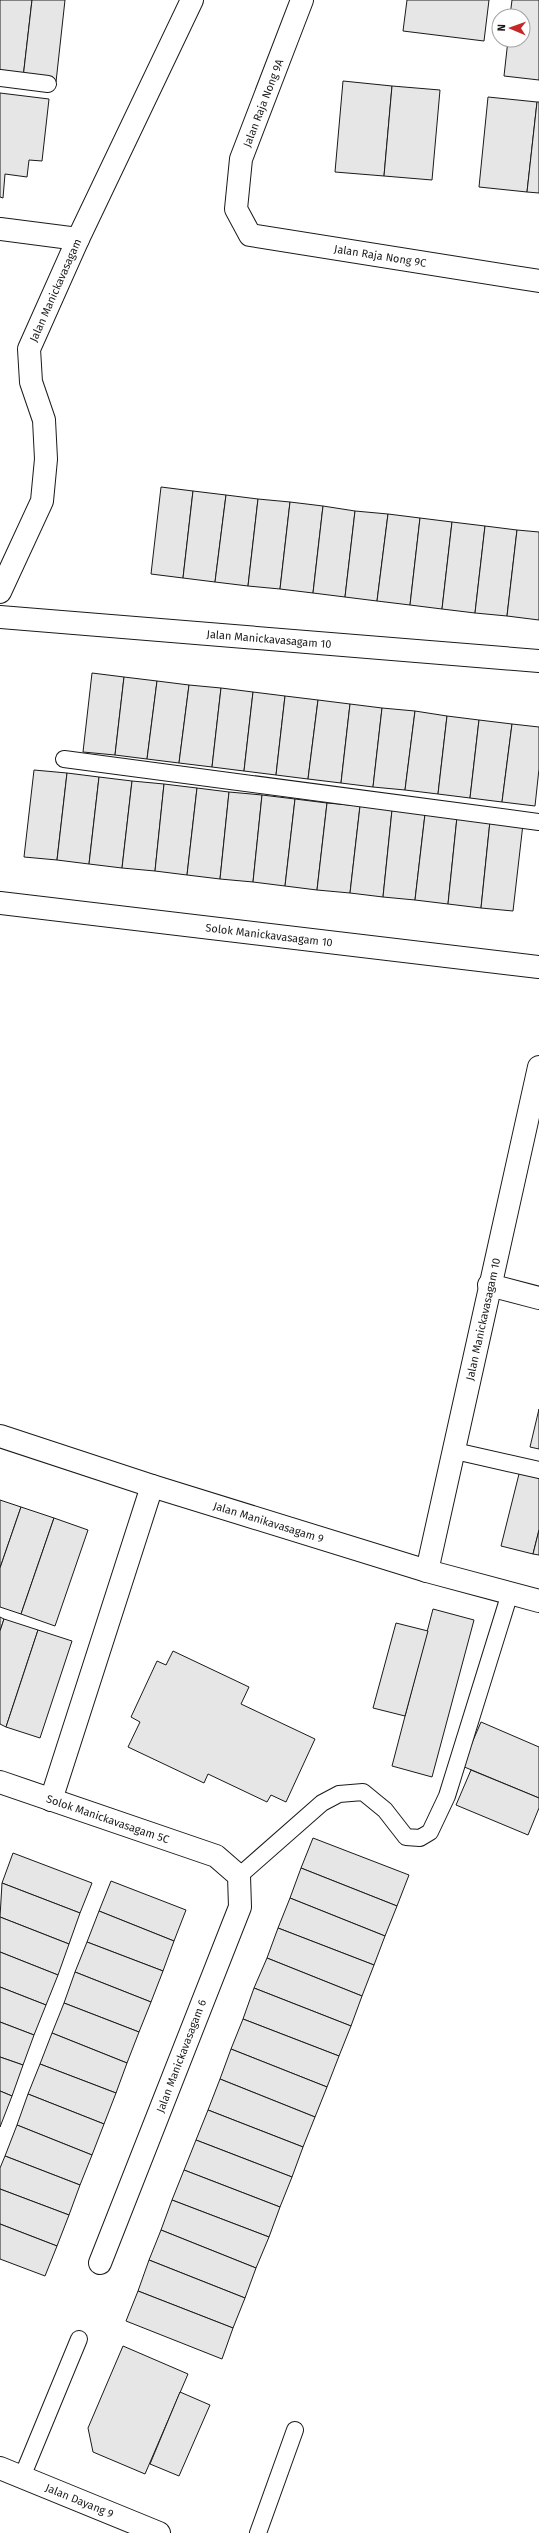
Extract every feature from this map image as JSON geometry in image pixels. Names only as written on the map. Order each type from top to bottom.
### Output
[{"type":"street","name":"Jalan Raja Nong 9A","points":[[236,209],[241,160],[302,0]]},
{"type":"street","name":"Jalan Manickavasagam","points":[[0,592],[42,501],[46,459],[44,420],[31,382],[29,349],[78,239],[192,2]]},
{"type":"street","name":"Jalan Raja Nong 9C","points":[[236,209],[250,235],[539,281]]},
{"type":"street","points":[[0,228],[78,239]]},
{"type":"street","name":"Jalan Manickavasagam 10","points":[[0,617],[539,661]]},
{"type":"street","name":"Solok Manickavasagam 10","points":[[0,903],[539,967]]},
{"type":"street","name":"Jalan Manickavasagam 10","points":[[428,1571],[455,1451],[489,1285],[539,1067]]},
{"type":"street","points":[[489,1285],[539,1298]]},
{"type":"street","name":"Jalan Manikavasagam 9","points":[[0,1436],[152,1486],[428,1571],[539,1601]]},
{"type":"street","points":[[51,1800],[152,1486]]},
{"type":"street","name":"Solok Manickavasagam 5C","points":[[0,1782],[216,1856],[239,1876]]},
{"type":"street","name":"Jalan Manickavasagam 6","points":[[100,2263],[240,1907],[239,1876]]},
{"type":"street","name":"Jalan Dayang 9","points":[[0,2468],[159,2533]]},
{"type":"lane","points":[[0,78],[48,84]]},
{"type":"lane","points":[[64,759],[539,822]]},
{"type":"lane","points":[[455,1451],[539,1470]]},
{"type":"lane","points":[[239,1876],[322,1803],[339,1794],[363,1792],[385,1810],[406,1837],[420,1838],[430,1832],[447,1796],[510,1593]]},
{"type":"lane","points":[[22,2477],[79,2339]]},
{"type":"lane","points":[[258,2533],[295,2430]]},
{"type":"building","points":[[0,0],[32,0],[23,78],[0,75]]},
{"type":"building","points":[[32,0],[65,0],[56,82],[23,78]]},
{"type":"building","points":[[407,0],[489,0],[484,41],[403,31]]},
{"type":"building","points":[[512,0],[539,0],[539,80],[504,76],[507,48],[531,48],[531,8],[511,8]]},
{"type":"building","points":[[343,81],[392,86],[384,176],[335,172]]},
{"type":"building","points":[[392,86],[440,90],[432,180],[384,176]]},
{"type":"building","points":[[0,93],[49,99],[42,161],[29,160],[27,177],[5,174],[3,198],[0,197]]},
{"type":"building","points":[[488,97],[537,102],[527,192],[479,187]]},
{"type":"building","points":[[537,102],[539,102],[539,193],[527,192]]},
{"type":"building","points":[[161,487],[193,491],[183,578],[151,574]]},
{"type":"building","points":[[193,491],[226,495],[215,582],[183,578]]},
{"type":"building","points":[[226,495],[258,499],[248,586],[215,582]]},
{"type":"building","points":[[258,499],[290,502],[280,589],[248,586]]},
{"type":"building","points":[[290,502],[323,506],[313,593],[280,589]]},
{"type":"building","points":[[323,506],[355,511],[345,597],[313,593]]},
{"type":"building","points":[[355,511],[388,514],[377,601],[345,597]]},
{"type":"building","points":[[388,514],[420,518],[410,605],[377,601]]},
{"type":"building","points":[[420,518],[452,522],[442,609],[410,605]]},
{"type":"building","points":[[452,522],[485,526],[475,613],[442,609]]},
{"type":"building","points":[[485,526],[517,530],[507,616],[475,613]]},
{"type":"building","points":[[517,530],[539,532],[539,620],[507,616]]},
{"type":"building","points":[[92,673],[124,677],[115,755],[83,752]]},
{"type":"building","points":[[124,677],[157,681],[147,759],[115,755]]},
{"type":"building","points":[[157,681],[189,685],[179,763],[147,759]]},
{"type":"building","points":[[189,685],[221,688],[212,767],[179,763]]},
{"type":"building","points":[[221,688],[253,692],[244,771],[212,767]]},
{"type":"building","points":[[253,692],[285,696],[276,775],[244,771]]},
{"type":"building","points":[[285,696],[318,700],[308,779],[276,775]]},
{"type":"building","points":[[318,700],[350,704],[341,783],[308,779]]},
{"type":"building","points":[[350,704],[382,708],[373,787],[341,783]]},
{"type":"building","points":[[382,708],[415,711],[405,790],[373,787]]},
{"type":"building","points":[[415,711],[447,716],[438,794],[405,790]]},
{"type":"building","points":[[447,716],[479,720],[470,798],[438,794]]},
{"type":"building","points":[[479,720],[512,724],[502,802],[470,798]]},
{"type":"building","points":[[512,724],[539,727],[539,769],[535,806],[502,802]]},
{"type":"building","points":[[34,770],[67,773],[57,860],[24,857]]},
{"type":"building","points":[[67,773],[99,777],[89,864],[57,860]]},
{"type":"building","points":[[99,777],[132,781],[122,868],[89,864]]},
{"type":"building","points":[[132,781],[164,784],[155,871],[122,868]]},
{"type":"building","points":[[164,784],[197,788],[187,875],[155,871]]},
{"type":"building","points":[[197,788],[229,792],[220,879],[187,875]]},
{"type":"building","points":[[229,792],[262,795],[253,882],[220,879]]},
{"type":"building","points":[[262,795],[295,799],[285,886],[253,882]]},
{"type":"building","points":[[295,799],[327,803],[317,890],[285,886]]},
{"type":"building","points":[[327,803],[360,806],[350,893],[317,890]]},
{"type":"building","points":[[360,806],[392,810],[383,897],[350,893]]},
{"type":"building","points":[[392,810],[425,814],[415,900],[383,897]]},
{"type":"building","points":[[425,814],[457,817],[448,904],[415,900]]},
{"type":"building","points":[[457,817],[490,821],[481,908],[448,904]]},
{"type":"building","points":[[490,821],[523,824],[513,911],[481,908]]},
{"type":"building","points":[[539,1409],[539,1449],[530,1447]]},
{"type":"building","points":[[522,1462],[539,1467],[539,1530],[533,1554],[501,1546]]},
{"type":"building","points":[[0,1500],[21,1507],[0,1568]]},
{"type":"building","points":[[21,1507],[54,1518],[21,1614],[0,1607],[0,1568]]},
{"type":"building","points":[[54,1518],[88,1530],[55,1626],[21,1614]]},
{"type":"building","points":[[539,1530],[539,1555],[533,1554]]},
{"type":"building","points":[[433,1609],[474,1620],[432,1777],[392,1766]]},
{"type":"building","points":[[0,1617],[4,1619],[0,1631]]},
{"type":"building","points":[[4,1619],[38,1630],[6,1727],[0,1724],[0,1631]]},
{"type":"building","points":[[396,1623],[428,1631],[405,1716],[373,1708]]},
{"type":"building","points":[[38,1630],[72,1641],[40,1738],[6,1727]]},
{"type":"building","points":[[173,1651],[249,1687],[241,1704],[315,1739],[286,1802],[271,1795],[267,1802],[208,1774],[204,1783],[128,1747],[140,1722],[131,1717],[157,1661],[166,1665]]},
{"type":"building","points":[[481,1722],[539,1747],[539,1798],[462,1766]]},
{"type":"building","points":[[471,1770],[539,1798],[539,1808],[528,1835],[456,1805]]},
{"type":"building","points":[[313,1838],[409,1875],[397,1906],[301,1868]]},
{"type":"building","points":[[13,1853],[92,1883],[80,1913],[2,1883]]},
{"type":"building","points":[[301,1868],[397,1906],[385,1936],[290,1898]]},
{"type":"building","points":[[111,1881],[186,1910],[174,1941],[99,1911]]},
{"type":"building","points":[[2,1883],[80,1913],[69,1944],[0,1917]]},
{"type":"building","points":[[290,1898],[385,1936],[374,1965],[278,1928]]},
{"type":"building","points":[[99,1911],[174,1941],[163,1971],[87,1942]]},
{"type":"building","points":[[0,1917],[69,1944],[58,1975],[0,1952]]},
{"type":"building","points":[[278,1928],[374,1965],[362,1996],[267,1958]]},
{"type":"building","points":[[87,1942],[163,1971],[151,2002],[75,1972]]},
{"type":"building","points":[[0,1952],[58,1975],[46,2005],[0,1987]]},
{"type":"building","points":[[267,1958],[362,1996],[351,2026],[254,1988]]},
{"type":"building","points":[[75,1972],[151,2002],[139,2032],[64,2003]]},
{"type":"building","points":[[0,1987],[46,2005],[34,2035],[0,2022]]},
{"type":"building","points":[[254,1988],[351,2026],[339,2056],[243,2019]]},
{"type":"building","points":[[64,2003],[139,2032],[127,2063],[52,2033]]},
{"type":"building","points":[[243,2019],[339,2056],[327,2087],[231,2049]]},
{"type":"building","points":[[0,2022],[34,2035],[23,2065],[0,2057]]},
{"type":"building","points":[[52,2033],[127,2063],[116,2093],[40,2064]]},
{"type":"building","points":[[231,2049],[327,2087],[315,2117],[220,2079]]},
{"type":"building","points":[[0,2057],[23,2065],[12,2096],[0,2091]]},
{"type":"building","points":[[40,2064],[116,2093],[104,2124],[28,2094]]},
{"type":"building","points":[[220,2079],[315,2117],[303,2147],[208,2110]]},
{"type":"building","points":[[0,2091],[12,2096],[0,2127]]},
{"type":"building","points":[[28,2094],[104,2124],[92,2155],[17,2125]]},
{"type":"building","points":[[208,2110],[303,2147],[292,2177],[196,2140]]},
{"type":"building","points":[[17,2125],[92,2155],[80,2185],[5,2156]]},
{"type":"building","points":[[196,2140],[292,2177],[280,2207],[184,2170]]},
{"type":"building","points":[[5,2156],[80,2185],[69,2215],[0,2189],[0,2168]]},
{"type":"building","points":[[184,2170],[280,2207],[269,2237],[172,2200]]},
{"type":"building","points":[[0,2189],[69,2215],[57,2246],[0,2224]]},
{"type":"building","points":[[172,2200],[269,2237],[256,2268],[161,2230]]},
{"type":"building","points":[[0,2224],[57,2246],[45,2276],[0,2259]]},
{"type":"building","points":[[161,2230],[256,2268],[245,2298],[149,2260]]},
{"type":"building","points":[[149,2260],[245,2298],[233,2328],[138,2291]]},
{"type":"building","points":[[138,2291],[233,2328],[222,2359],[126,2321]]},
{"type":"building","points":[[123,2346],[188,2374],[145,2474],[93,2452],[88,2428]]},
{"type":"building","points":[[180,2392],[210,2405],[179,2476],[150,2464]]}]
